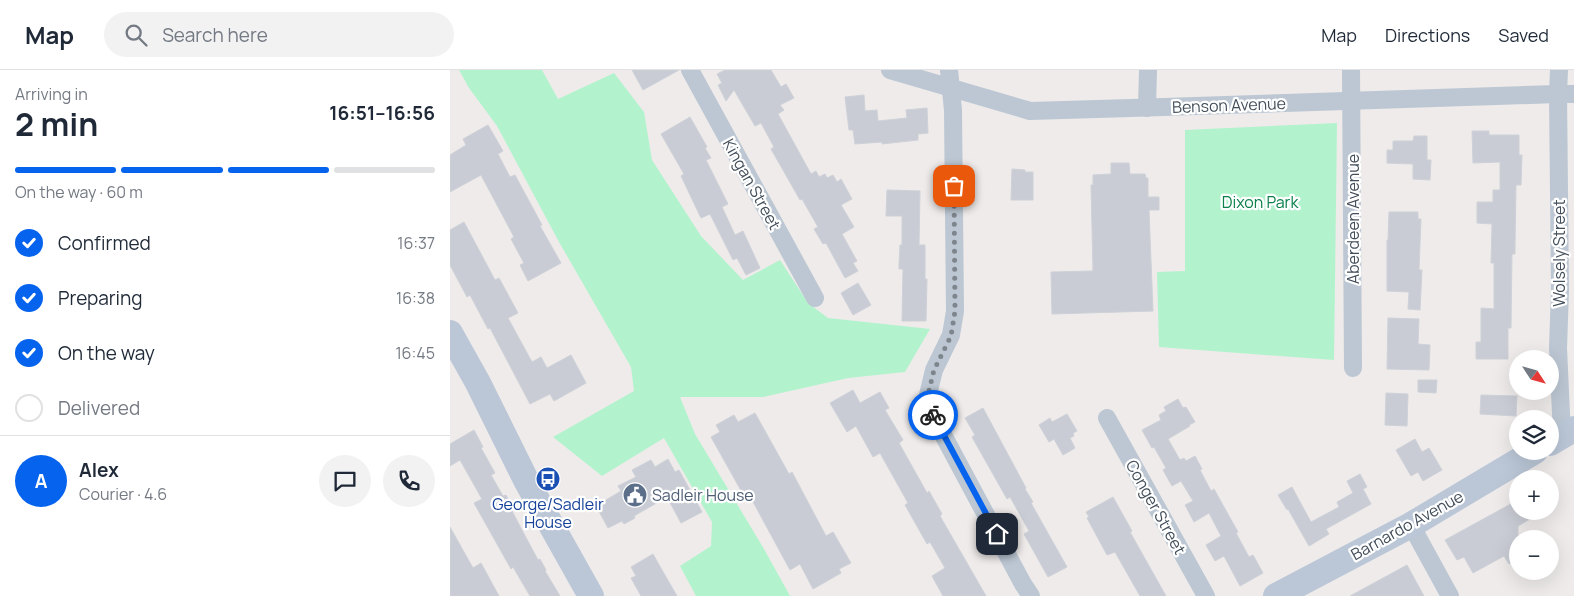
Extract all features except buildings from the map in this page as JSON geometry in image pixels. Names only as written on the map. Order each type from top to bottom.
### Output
[{"type":"street","name":"Kingan Street","points":[[690,70],[815,298]]},
{"type":"street","name":"Benson Avenue","points":[[890,70],[949,79],[1030,111],[1566,94]]},
{"type":"street","points":[[1147,108],[1148,70]]},
{"type":"street","name":"Aberdeen Avenue","points":[[1351,70],[1353,126],[1353,368]]},
{"type":"street","name":"Wolsely Street","points":[[1559,70],[1566,94],[1560,290],[1566,348],[1562,436]]},
{"type":"street","points":[[949,79],[953,110],[955,311],[951,336],[934,370],[926,403],[1031,596]]},
{"type":"street","points":[[450,333],[478,383],[527,482],[591,596]]},
{"type":"street","name":"Conger Street","points":[[1107,418],[1206,596]]},
{"type":"street","name":"Barnardo Avenue","points":[[1276,596],[1411,525],[1520,460]]},
{"type":"street","points":[[1411,525],[1450,596]]},
{"type":"green space","points":[[459,70],[542,70],[558,99],[614,73],[644,112],[652,160],[701,236],[743,280],[780,260],[808,303],[828,318],[930,329],[905,372],[848,378],[763,397],[680,397],[695,434],[790,596],[696,596],[680,566],[711,546],[712,522],[664,438],[602,476],[553,437],[634,391],[631,367],[559,242],[497,126],[469,88]]},
{"type":"green space","name":"Dixon Park","points":[[1337,123],[1334,360],[1159,347],[1157,272],[1185,271],[1185,130]]},
{"type":"way so far","points":[[933,415],[926,403],[934,370],[951,336],[955,311],[954,186]]},
{"type":"place","name":"George/Sadleir House","points":[[548,479]]},
{"type":"place","name":"Sadleir House","points":[[635,495]]},
{"type":"route","points":[[933,415],[997,534]]}]
